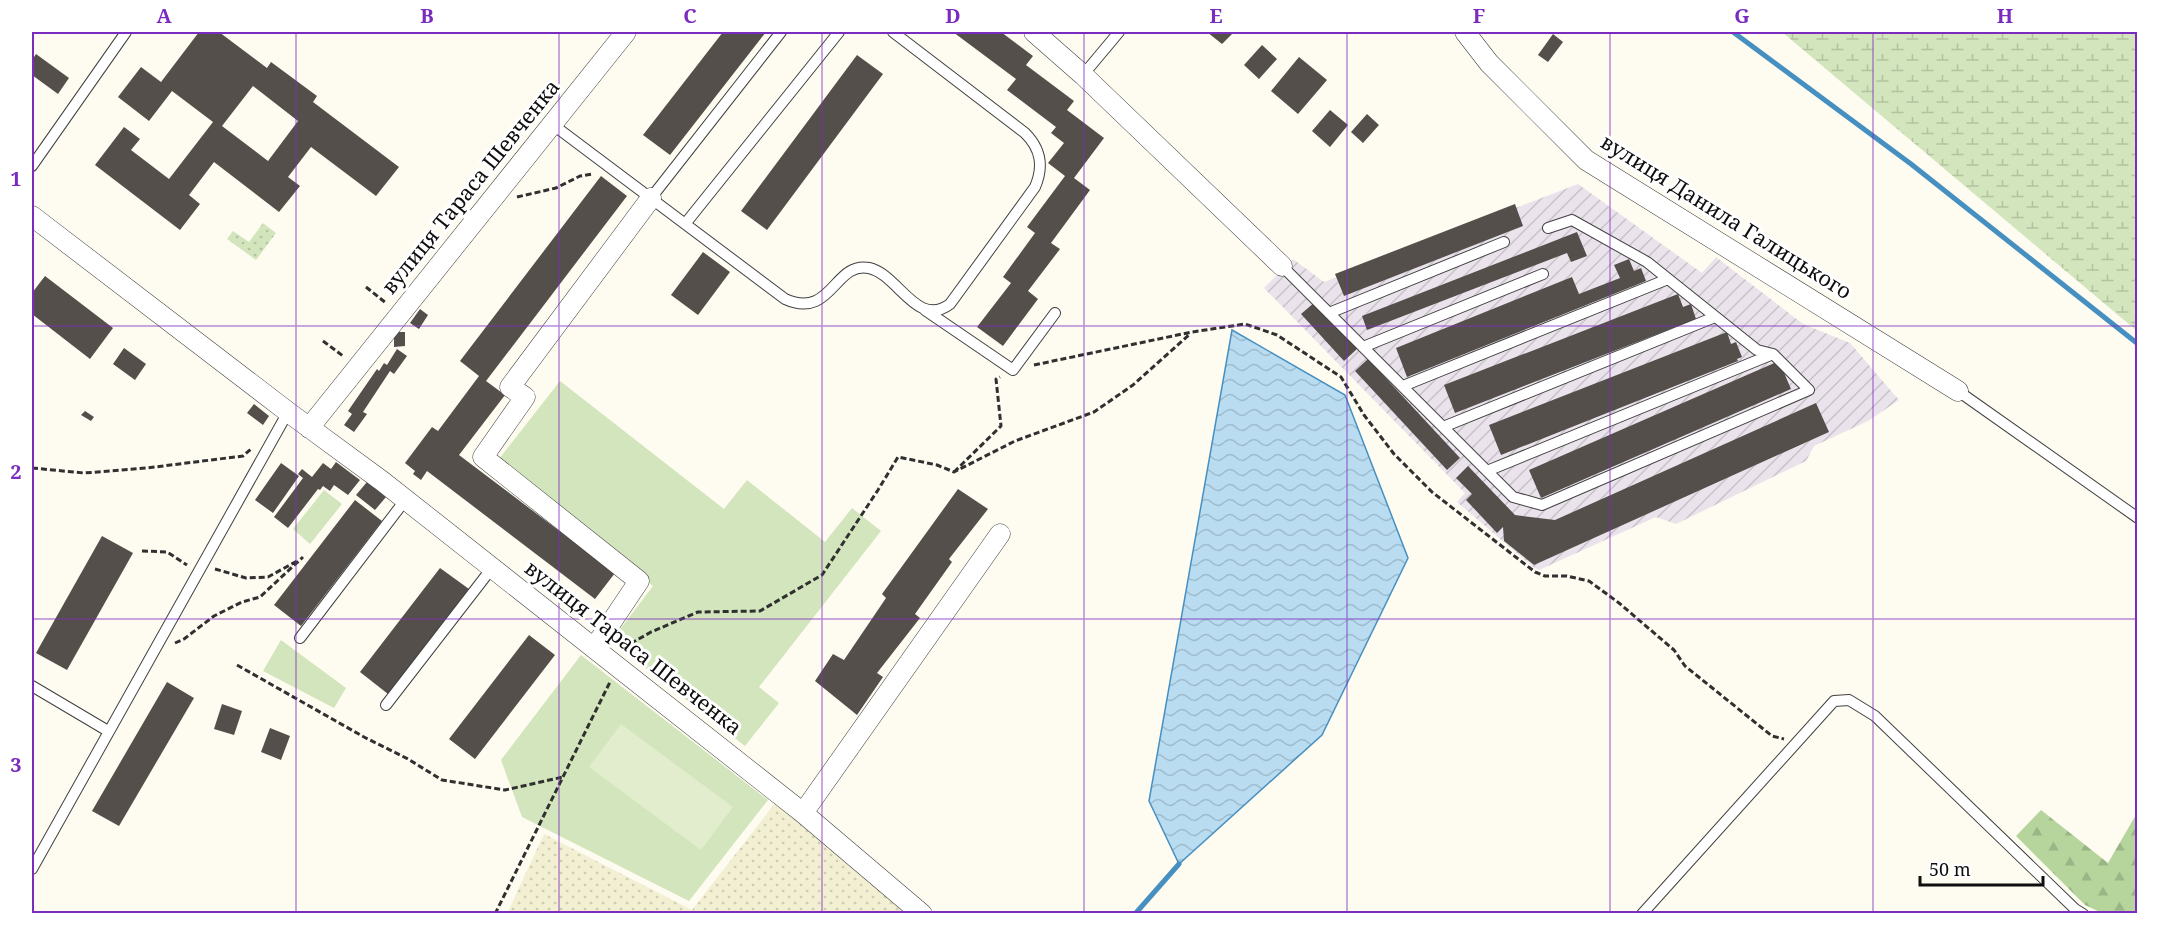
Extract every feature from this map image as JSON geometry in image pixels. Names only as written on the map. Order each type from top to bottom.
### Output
[{"type":"street","name":"вулиця Тараса Шевченка","points":[[309,428],[626,32]]},
{"type":"street","points":[[1034,32],[1083,75],[1282,266]]},
{"type":"street","name":"вулиця Данила Галицького","points":[[1465,32],[1489,63],[1586,160],[1958,391]]},
{"type":"street","points":[[606,657],[639,581],[483,457],[525,397],[510,387],[651,198]]},
{"type":"street","name":"вулиця Тараса Шевченка","points":[[32,216],[406,500],[803,813],[922,914]]},
{"type":"street","points":[[803,813],[1000,534]]},
{"type":"lane","points":[[32,166],[126,32]]},
{"type":"lane","points":[[651,198],[782,32]]},
{"type":"lane","points":[[685,224],[839,32]]},
{"type":"lane","points":[[893,32],[1034,141],[1041,164],[1040,176],[1035,187],[950,304],[937,311],[922,309]]},
{"type":"lane","points":[[1083,75],[1119,32]]},
{"type":"lane","points":[[552,124],[785,299],[795,303],[815,302],[824,297],[848,273],[862,267],[878,271],[922,309],[1014,370],[1055,313]]},
{"type":"lane","points":[[1282,266],[1513,497],[1542,505],[1809,390],[1773,354],[1757,350],[1647,262],[1572,220],[1548,228]]},
{"type":"lane","points":[[1329,313],[1504,242]]},
{"type":"lane","points":[[1363,347],[1544,274]]},
{"type":"lane","points":[[1402,386],[1668,279]]},
{"type":"lane","points":[[1443,427],[1715,317]]},
{"type":"lane","points":[[1487,471],[1773,354]]},
{"type":"lane","points":[[1958,391],[2138,518]]},
{"type":"lane","points":[[32,869],[288,412]]},
{"type":"lane","points":[[300,638],[406,500]]},
{"type":"lane","points":[[386,705],[492,568]]},
{"type":"lane","points":[[32,686],[108,731]]},
{"type":"lane","points":[[1642,914],[1834,701],[1849,700],[1875,717],[2075,909],[2083,914]]},
{"type":"path","points":[[514,198],[556,188],[580,176],[592,174]]},
{"type":"path","points":[[366,287],[389,306]]},
{"type":"path","points":[[954,472],[1001,426],[996,380],[1014,370],[1192,332],[1245,324],[1277,335],[1341,377],[1364,415],[1394,454],[1432,492],[1470,524],[1535,572],[1545,576],[1567,576],[1589,581],[1619,603],[1674,650],[1685,666],[1772,736],[1797,742]]},
{"type":"path","points":[[495,914],[563,777],[606,657],[651,632],[698,612],[760,611],[822,575],[898,457],[937,465],[954,472],[1015,441],[1094,412],[1133,385],[1192,332]]},
{"type":"path","points":[[323,341],[357,367]]},
{"type":"path","points":[[32,468],[84,473],[147,468],[243,456],[259,444]]},
{"type":"path","points":[[142,551],[167,552],[198,572],[214,569],[246,578],[268,577],[303,557],[260,597],[243,602],[214,616],[184,639],[151,655]]},
{"type":"path","points":[[237,665],[364,737],[408,759],[441,780],[504,790],[563,777]]},
{"type":"shaded area","points":[[1578,184],[1702,273],[1716,257],[1803,324],[1850,343],[1899,400],[1868,421],[1814,446],[1806,461],[1676,524],[1656,517],[1539,570],[1457,502],[1465,493],[1264,288],[1293,259],[1324,282]]},
{"type":"shaded area","points":[[776,802],[909,914],[507,914],[544,834],[692,910]]},
{"type":"green space","points":[[1782,32],[2137,32],[2137,331]]},
{"type":"green space","points":[[263,223],[276,233],[256,260],[227,239],[233,231],[249,242]]},
{"type":"green space","points":[[560,381],[724,509],[747,480],[825,542],[852,508],[881,531],[759,687],[779,703],[745,746],[611,641],[653,586],[495,464]]},
{"type":"green space","points":[[324,490],[342,504],[310,544],[293,529]]},
{"type":"green space","points":[[281,640],[346,688],[334,708],[263,671]]},
{"type":"green space","points":[[581,655],[768,800],[689,901],[522,817],[501,760]]},
{"type":"green space","points":[[621,724],[733,807],[701,850],[589,767]]},
{"type":"green space","points":[[2041,810],[2108,863],[2137,813],[2137,913],[2102,913],[2085,905],[2016,836]]},
{"type":"water","points":[[1232,330],[1345,395],[1408,558],[1322,735],[1179,864],[1149,801]]},
{"type":"building","points":[[199,32],[219,32],[267,68],[271,62],[317,96],[313,102],[399,167],[376,196],[311,147],[288,177],[300,186],[279,212],[214,162],[189,195],[200,204],[180,230],[95,165],[124,127],[140,139],[131,150],[169,179],[213,122],[172,91],[149,121],[118,97],[141,67],[161,82]],"holes":[[[253,86],[298,121],[268,161],[222,126]]]},
{"type":"building","points":[[723,32],[766,32],[670,155],[643,135]]},
{"type":"building","points":[[953,32],[1001,32],[1033,56],[1026,65],[1074,101],[1067,110],[1104,138],[1074,178],[1090,190],[1051,243],[1060,249],[1028,291],[1038,299],[1003,346],[977,327],[1011,283],[1003,277],[1035,233],[1027,227],[1065,176],[1048,163],[1064,143],[1051,133],[1056,127],[1007,90],[1016,79]]},
{"type":"building","points":[[1207,32],[1234,32],[1222,44]]},
{"type":"building","points":[[1553,34],[1563,42],[1548,62],[1538,55]]},
{"type":"building","points":[[1262,45],[1277,59],[1259,79],[1244,65]]},
{"type":"building","points":[[36,54],[69,78],[58,94],[32,75],[32,60]]},
{"type":"building","points":[[857,55],[883,74],[767,230],[741,211]]},
{"type":"building","points":[[1299,57],[1327,80],[1298,114],[1271,91]]},
{"type":"building","points":[[1330,110],[1348,125],[1330,147],[1312,131]]},
{"type":"building","points":[[1367,114],[1379,125],[1363,143],[1351,132]]},
{"type":"building","points":[[601,176],[627,196],[486,381],[505,395],[459,455],[615,573],[595,599],[427,471],[421,480],[405,463],[432,427],[438,431],[479,376],[460,361]]},
{"type":"building","points":[[1515,204],[1523,226],[1344,296],[1335,274]]},
{"type":"building","points":[[1577,232],[1587,256],[1571,262],[1567,253],[1367,330],[1362,316]]},
{"type":"building","points":[[703,252],[730,272],[698,315],[671,295]]},
{"type":"building","points":[[1629,259],[1634,271],[1641,268],[1646,281],[1407,377],[1396,348],[1572,277],[1579,294],[1620,278],[1614,265]]},
{"type":"building","points":[[45,276],[113,328],[90,359],[32,314],[32,293]]},
{"type":"building","points":[[1678,294],[1683,307],[1691,304],[1696,319],[1455,413],[1444,385]]},
{"type":"building","points":[[1315,302],[1358,348],[1344,361],[1301,314]]},
{"type":"building","points":[[420,309],[428,315],[419,329],[410,323]]},
{"type":"building","points":[[394,332],[405,332],[405,346],[394,347]]},
{"type":"building","points":[[1727,332],[1731,344],[1736,342],[1742,357],[1737,359],[1738,361],[1501,455],[1489,425]]},
{"type":"building","points":[[124,348],[146,364],[135,380],[113,364]]},
{"type":"building","points":[[397,349],[407,356],[394,374],[390,371],[363,412],[367,414],[354,432],[344,425],[352,414],[348,411],[377,369],[379,371],[384,363],[387,365]]},
{"type":"building","points":[[1368,359],[1460,458],[1447,470],[1355,371]]},
{"type":"building","points":[[1779,361],[1791,389],[1541,498],[1529,470]]},
{"type":"building","points":[[1816,403],[1829,432],[1534,565],[1504,541],[1503,527],[1497,533],[1466,500],[1472,494],[1456,478],[1468,466],[1515,515],[1555,520]]},
{"type":"building","points":[[254,404],[269,416],[263,425],[247,413]]},
{"type":"building","points":[[85,411],[94,417],[91,421],[81,415]]},
{"type":"building","points":[[336,462],[360,480],[348,495],[334,485],[330,491],[323,486],[320,490],[318,489],[288,528],[274,517],[303,478],[298,474],[302,469],[312,477],[323,463],[331,469]]},
{"type":"building","points":[[281,463],[299,476],[273,513],[255,500]]},
{"type":"building","points":[[367,482],[386,497],[375,510],[356,495]]},
{"type":"building","points":[[958,489],[988,509],[949,559],[952,562],[915,614],[920,618],[877,673],[883,677],[857,715],[815,681],[833,654],[844,660],[886,598],[882,594]]},
{"type":"building","points":[[355,500],[382,521],[301,626],[274,605]]},
{"type":"building","points":[[102,536],[133,553],[67,670],[36,653]]},
{"type":"building","points":[[440,568],[469,589],[388,694],[360,672]]},
{"type":"building","points":[[529,635],[555,655],[475,759],[449,739]]},
{"type":"building","points":[[167,682],[194,698],[119,826],[92,811]]},
{"type":"building","points":[[222,704],[242,711],[234,735],[214,729]]},
{"type":"building","points":[[270,728],[290,736],[281,760],[261,752]]},
{"type":"waterway","points":[[1733,32],[1911,164],[2138,344]]},
{"type":"waterway","points":[[1135,914],[1179,864]]}]
